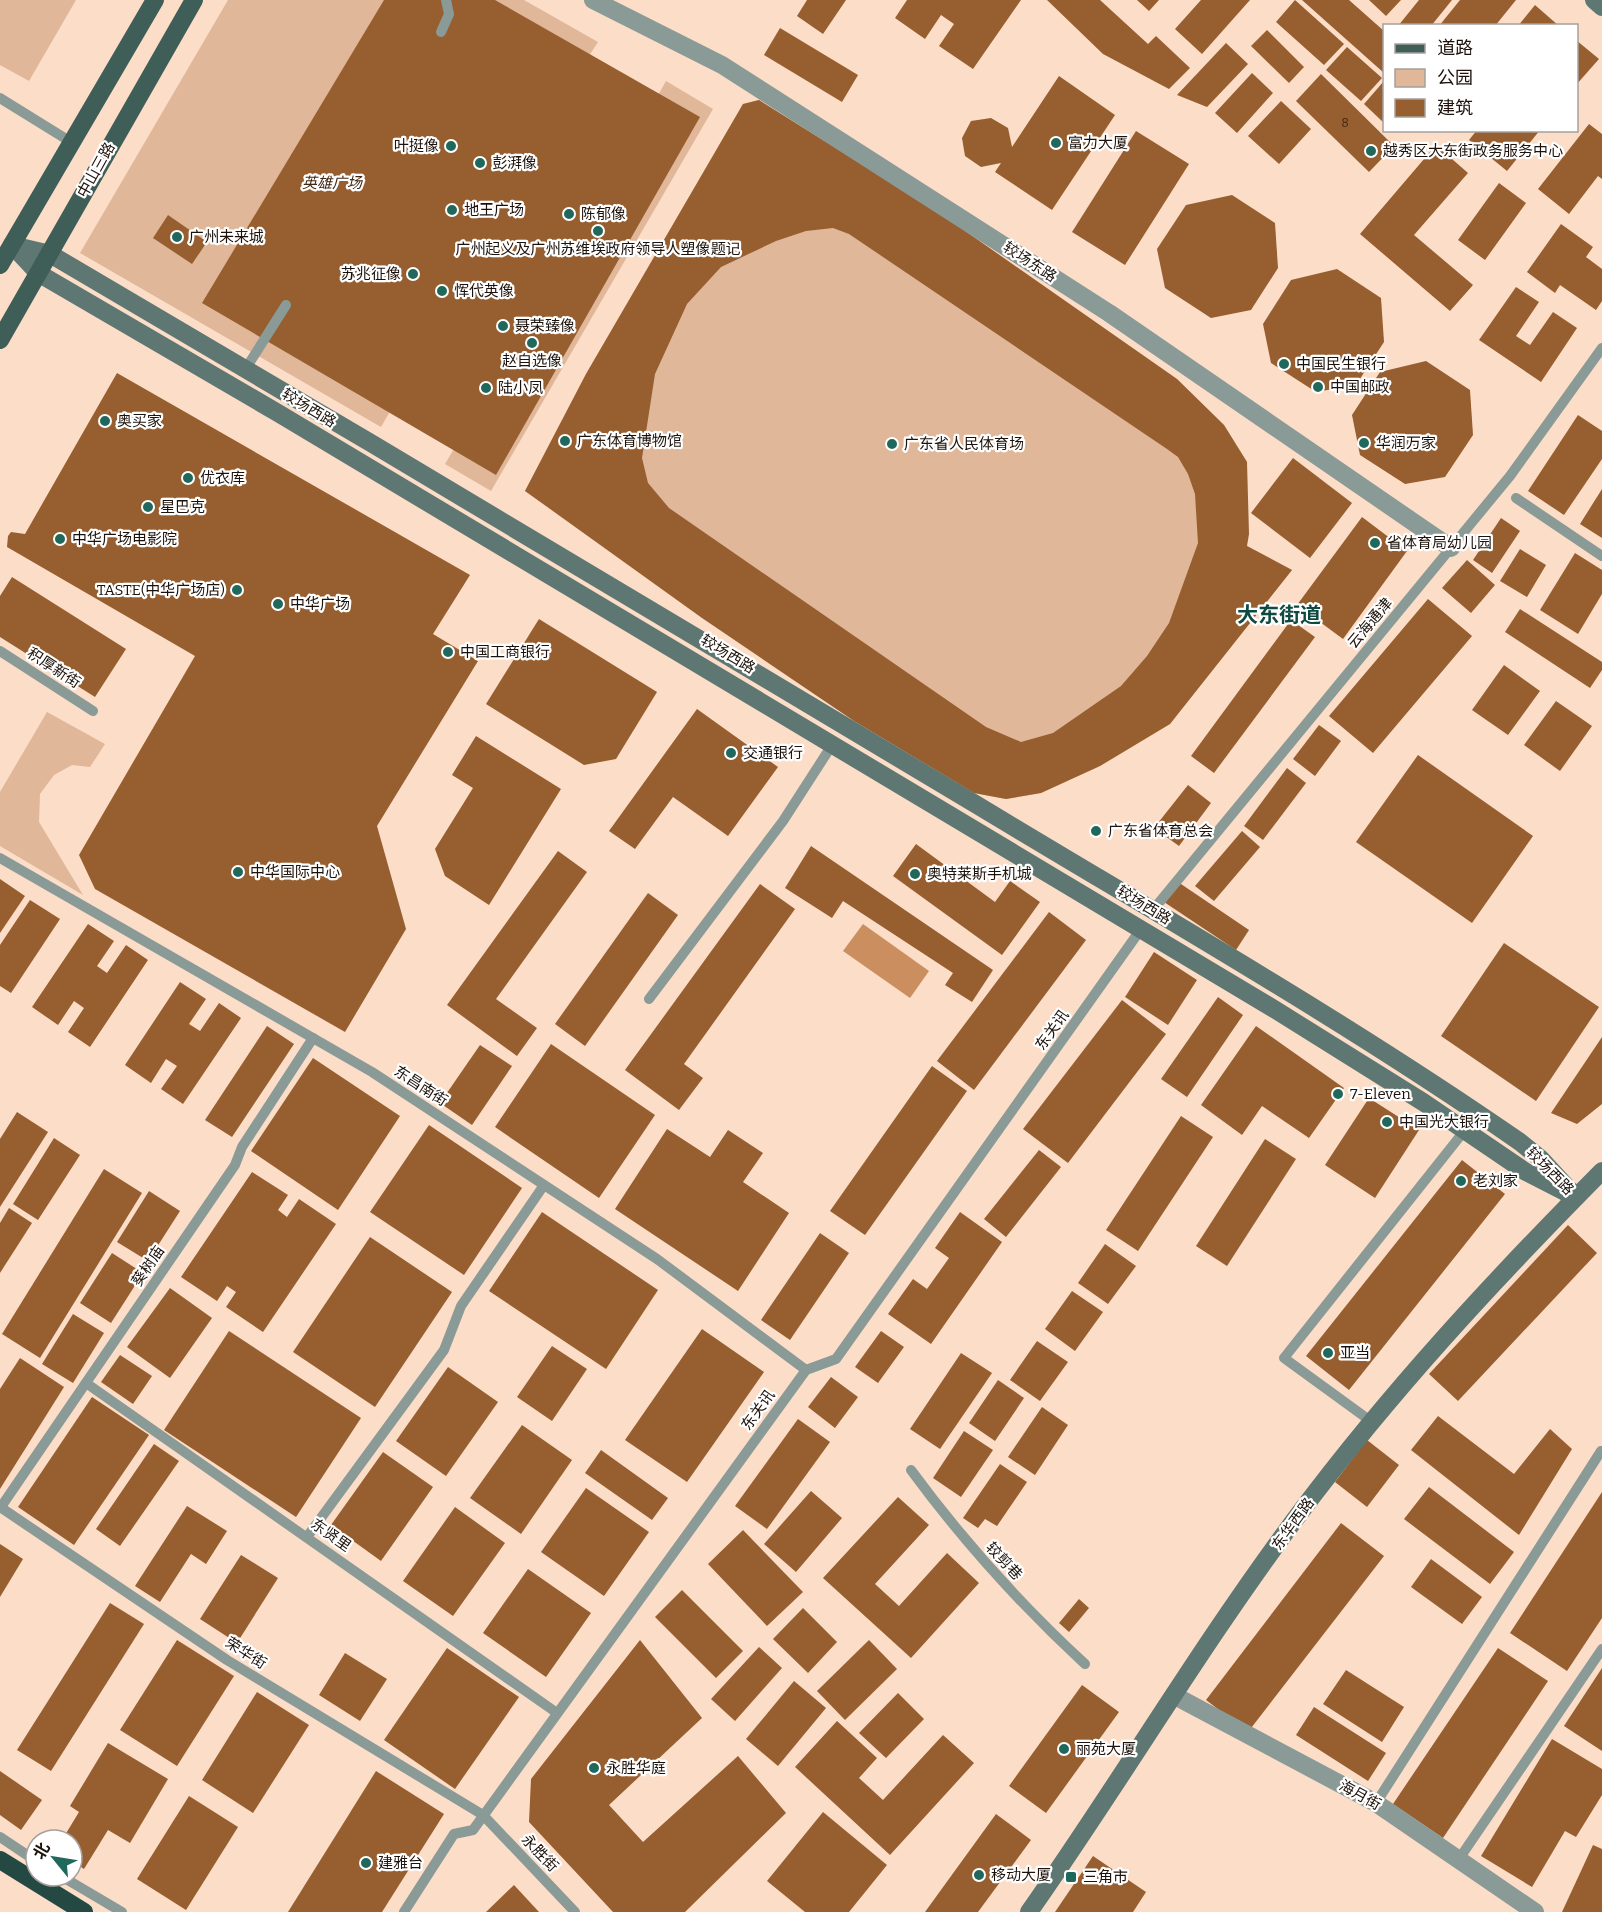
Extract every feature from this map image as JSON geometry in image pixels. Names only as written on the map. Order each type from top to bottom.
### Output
[{"type":"highway","points":[[0,1862],[82,1912]]},
{"type":"main road","points":[[0,265],[154,0]]},
{"type":"main road","name":"中山三路","points":[[0,340],[194,0]]},
{"type":"street","name":"较场东路","points":[[594,0],[722,65],[1109,313],[1451,548]]},
{"type":"street","points":[[1594,0],[1602,7]]},
{"type":"street","name":"较场西路","points":[[12,245],[50,254],[738,660],[1309,1004],[1467,1106],[1541,1159],[1576,1197]]},
{"type":"street","name":"较场西路","points":[[12,245],[38,273],[278,413],[1141,929],[1367,1066],[1526,1172],[1576,1197]]},
{"type":"street","name":"东华西路","points":[[1029,1912],[1299,1515],[1426,1356],[1602,1171]]},
{"type":"street","name":"海月街","points":[[1175,1695],[1376,1803],[1535,1912]]},
{"type":"lane","points":[[441,32],[449,14],[446,0]]},
{"type":"lane","points":[[0,98],[71,142]]},
{"type":"lane","points":[[245,370],[286,305]]},
{"type":"lane","name":"云海通津","points":[[1153,910],[1510,476],[1602,348]]},
{"type":"lane","points":[[1516,498],[1602,556]]},
{"type":"lane","name":"积厚新街","points":[[0,651],[93,711]]},
{"type":"lane","points":[[649,999],[783,821],[832,745]]},
{"type":"lane","name":"东昌南街","points":[[0,858],[372,1072],[657,1259],[806,1370]]},
{"type":"lane","name":"东关讯","points":[[404,1912],[454,1834],[473,1830],[806,1370],[836,1359],[1141,929]]},
{"type":"lane","name":"葵树庙","points":[[1,1507],[236,1164],[242,1147],[313,1038]]},
{"type":"lane","points":[[1372,1422],[1284,1358],[1465,1130]]},
{"type":"lane","points":[[307,1537],[444,1350],[461,1306],[544,1185]]},
{"type":"lane","name":"东贤里","points":[[86,1383],[557,1713]]},
{"type":"lane","points":[[1376,1803],[1601,1451]]},
{"type":"lane","name":"较剪巷","points":[[912,1470],[954,1528],[1042,1624],[1085,1664]]},
{"type":"lane","name":"荣华街","points":[[1,1507],[227,1660],[483,1815]]},
{"type":"lane","points":[[1459,1859],[1602,1649]]},
{"type":"lane","name":"永胜街","points":[[483,1815],[575,1912]]},
{"type":"lane","points":[[0,1837],[24,1854]]},
{"type":"lane","points":[[81,1888],[122,1912]]},
{"type":"green space","points":[[0,0],[76,0],[29,81],[0,65]]},
{"type":"green space","name":"英雄广场","points":[[228,0],[524,0],[598,42],[551,115],[624,156],[666,81],[713,109],[491,491],[445,464],[499,373],[434,335],[381,427],[80,253]]},
{"type":"green space","name":"广东省人民体育场","points":[[759,100],[938,212],[1177,379],[1224,425],[1247,462],[1247,546],[1292,570],[1170,724],[1100,766],[1041,793],[1006,799],[974,793],[525,491],[586,374],[743,104]]},
{"type":"green space","points":[[47,712],[105,744],[90,767],[72,765],[54,775],[40,794],[39,822],[83,895],[0,846],[0,792]]},
{"type":"shaded area","points":[[863,924],[929,971],[910,998],[843,951]]},
{"type":"building","name":"英雄广场","points":[[384,0],[495,0],[700,117],[496,475],[202,303]]},
{"type":"building","points":[[807,0],[846,0],[823,34],[797,16]]},
{"type":"building","points":[[907,0],[1021,0],[973,69],[939,46],[954,24],[941,15],[925,39],[895,18]]},
{"type":"building","points":[[1047,0],[1100,0],[1148,44],[1156,36],[1190,68],[1169,89],[1103,54]]},
{"type":"building","points":[[1137,0],[1159,0],[1149,11]]},
{"type":"building","points":[[1201,0],[1250,0],[1202,54],[1175,29]]},
{"type":"building","points":[[1295,0],[1344,44],[1324,65],[1276,22]]},
{"type":"building","points":[[1302,0],[1349,0],[1383,30],[1383,72]]},
{"type":"building","points":[[1369,0],[1401,0],[1386,16]]},
{"type":"building","points":[[1419,0],[1452,0],[1433,24],[1400,24]]},
{"type":"building","points":[[1460,0],[1516,0],[1497,24],[1441,24]]},
{"type":"building","points":[[1535,5],[1557,24],[1520,24]]},
{"type":"building","points":[[780,28],[858,75],[842,102],[764,55]]},
{"type":"building","points":[[1267,30],[1304,67],[1289,83],[1251,46]]},
{"type":"building","points":[[1578,42],[1599,59],[1578,83]]},
{"type":"building","points":[[1226,43],[1248,64],[1207,107],[1177,95]]},
{"type":"building","points":[[1347,47],[1382,78],[1361,101],[1326,70]]},
{"type":"building","points":[[1252,73],[1273,93],[1237,133],[1215,113]]},
{"type":"building","points":[[1321,74],[1394,146],[1369,172],[1296,101]]},
{"type":"building","name":"富力大厦","points":[[1059,76],[1115,115],[1052,210],[995,172],[1001,163],[981,167],[965,156],[962,138],[971,121],[991,118],[1008,128],[1012,147]]},
{"type":"building","points":[[1383,82],[1383,122],[1364,104]]},
{"type":"building","points":[[759,100],[938,212],[1177,379],[1224,425],[1247,462],[1249,534],[1247,546],[1292,570],[1170,724],[1100,766],[1041,793],[1006,799],[974,793],[854,721],[702,618],[525,491],[586,374],[743,104]],"holes":[[[833,228],[849,234],[1167,449],[1178,457],[1188,474],[1195,494],[1198,543],[1169,623],[1147,656],[1121,686],[1053,733],[1021,742],[986,727],[669,508],[648,483],[642,458],[655,374],[687,304],[721,267],[776,241],[806,231]]]},
{"type":"building","points":[[1281,101],[1311,129],[1279,164],[1248,136]]},
{"type":"building","points":[[1589,124],[1602,134],[1602,179],[1598,176],[1569,214],[1538,189]]},
{"type":"building","points":[[1136,131],[1189,164],[1125,265],[1072,232]]},
{"type":"building","points":[[1475,132],[1538,132],[1507,171],[1469,140]]},
{"type":"building","points":[[1436,145],[1468,173],[1414,235],[1473,285],[1450,311],[1360,234]]},
{"type":"building","points":[[1499,183],[1526,203],[1485,260],[1458,240]]},
{"type":"building","points":[[1232,195],[1275,223],[1278,268],[1251,310],[1211,318],[1165,288],[1157,249],[1186,205]]},
{"type":"building","points":[[168,215],[207,242],[192,264],[153,238]]},
{"type":"building","points":[[1561,224],[1593,247],[1586,257],[1602,269],[1602,301],[1596,310],[1560,285],[1555,293],[1527,272]]},
{"type":"building","points":[[1337,269],[1381,298],[1384,342],[1356,385],[1316,392],[1271,363],[1263,324],[1291,280]]},
{"type":"building","points":[[1516,287],[1539,302],[1516,336],[1530,345],[1553,312],[1577,328],[1541,382],[1479,340]]},
{"type":"building","points":[[1426,361],[1470,390],[1473,435],[1445,477],[1405,484],[1360,455],[1352,415],[1380,372]]},
{"type":"building","name":"中华广场","points":[[117,373],[470,575],[433,634],[478,661],[377,826],[406,929],[345,1032],[95,889],[79,855],[195,656],[7,547],[8,536],[11,532],[25,534]]},
{"type":"building","points":[[1578,415],[1602,431],[1602,459],[1564,515],[1528,491]]},
{"type":"building","points":[[1293,458],[1352,503],[1310,558],[1251,513]]},
{"type":"building","points":[[1602,489],[1602,538],[1580,524]]},
{"type":"building","points":[[1362,517],[1407,551],[1343,639],[1297,605]]},
{"type":"building","points":[[1501,518],[1520,531],[1492,573],[1473,560]]},
{"type":"building","points":[[1520,549],[1546,565],[1527,597],[1500,581]]},
{"type":"building","points":[[1575,553],[1602,570],[1602,594],[1578,634],[1540,610]]},
{"type":"building","points":[[1467,560],[1495,585],[1471,613],[1442,588]]},
{"type":"building","points":[[12,577],[126,649],[95,697],[0,637],[0,596]]},
{"type":"building","points":[[1428,599],[1472,636],[1373,753],[1329,716]]},
{"type":"building","points":[[1520,609],[1602,662],[1602,670],[1590,688],[1505,632]]},
{"type":"building","points":[[539,619],[657,692],[616,759],[584,765],[486,704]]},
{"type":"building","points":[[1291,620],[1315,637],[1214,773],[1191,756]]},
{"type":"building","points":[[1504,665],[1540,691],[1508,735],[1472,710]]},
{"type":"building","points":[[1556,701],[1592,726],[1560,771],[1524,745]]},
{"type":"building","points":[[697,709],[778,767],[728,836],[673,797],[635,849],[609,831]]},
{"type":"building","points":[[1319,725],[1341,741],[1315,776],[1293,759]]},
{"type":"building","points":[[476,736],[561,789],[489,905],[445,876],[435,849],[473,788],[452,775]]},
{"type":"building","points":[[1418,755],[1533,836],[1472,923],[1356,842]]},
{"type":"building","points":[[1287,768],[1306,783],[1263,840],[1244,826]]},
{"type":"building","points":[[1188,785],[1211,803],[1179,846],[1154,828]]},
{"type":"building","points":[[1242,831],[1260,847],[1214,901],[1195,886]]},
{"type":"building","points":[[916,844],[995,902],[1010,881],[1040,902],[1002,955],[893,876]]},
{"type":"building","points":[[811,846],[993,970],[972,1002],[945,985],[953,973],[843,901],[832,918],[785,888]]},
{"type":"building","points":[[558,851],[587,872],[496,999],[537,1028],[517,1056],[447,1005]]},
{"type":"building","points":[[0,879],[25,896],[0,933]]},
{"type":"building","points":[[1178,882],[1249,930],[1236,950],[1164,902]]},
{"type":"building","points":[[760,884],[795,909],[684,1064],[703,1078],[679,1110],[625,1070]]},
{"type":"building","points":[[648,893],[678,915],[585,1046],[555,1024]]},
{"type":"building","points":[[30,900],[60,919],[11,993],[0,986],[0,945]]},
{"type":"building","points":[[1049,912],[1086,940],[974,1090],[937,1061]]},
{"type":"building","points":[[88,924],[114,941],[97,966],[107,973],[126,945],[148,960],[90,1047],[68,1032],[84,1008],[74,1001],[58,1025],[32,1007]]},
{"type":"building","points":[[1504,943],[1599,1007],[1536,1101],[1441,1036]]},
{"type":"building","points":[[1154,952],[1197,980],[1168,1025],[1125,997]]},
{"type":"building","points":[[180,982],[206,999],[189,1024],[200,1031],[219,1003],[241,1018],[183,1104],[161,1089],[177,1066],[166,1059],[151,1083],[125,1065]]},
{"type":"building","points":[[1218,997],[1243,1015],[1187,1097],[1161,1079]]},
{"type":"building","points":[[1122,1000],[1166,1034],[1068,1163],[1023,1129]]},
{"type":"building","points":[[267,1026],[294,1044],[232,1137],[205,1120]]},
{"type":"building","points":[[1256,1026],[1344,1088],[1309,1138],[1262,1106],[1242,1135],[1201,1105]]},
{"type":"building","points":[[1602,1037],[1602,1104],[1577,1124],[1551,1113]]},
{"type":"building","points":[[551,1044],[655,1115],[599,1198],[495,1127]]},
{"type":"building","points":[[480,1045],[512,1066],[472,1125],[440,1103]]},
{"type":"building","points":[[313,1058],[400,1116],[338,1210],[251,1151]]},
{"type":"building","points":[[932,1066],[967,1091],[865,1235],[830,1211]]},
{"type":"building","points":[[1369,1098],[1419,1130],[1375,1198],[1325,1165]]},
{"type":"building","points":[[17,1112],[48,1132],[0,1207],[0,1139]]},
{"type":"building","points":[[1181,1116],[1213,1137],[1138,1251],[1106,1230]]},
{"type":"building","points":[[429,1125],[522,1188],[464,1275],[370,1212]]},
{"type":"building","points":[[667,1129],[710,1157],[728,1130],[763,1153],[743,1182],[789,1213],[738,1291],[615,1209]]},
{"type":"building","points":[[54,1138],[80,1155],[38,1220],[13,1204]]},
{"type":"building","points":[[1265,1139],[1296,1159],[1227,1266],[1196,1246]]},
{"type":"building","points":[[1039,1150],[1061,1167],[1006,1237],[984,1219]]},
{"type":"building","points":[[1462,1160],[1505,1194],[1349,1390],[1306,1356]]},
{"type":"building","points":[[104,1169],[142,1193],[40,1358],[2,1334]]},
{"type":"building","points":[[252,1172],[288,1195],[278,1210],[287,1217],[299,1199],[336,1224],[263,1332],[226,1307],[236,1292],[227,1286],[217,1301],[181,1277]]},
{"type":"building","points":[[149,1191],[180,1211],[148,1261],[117,1242]]},
{"type":"building","points":[[9,1208],[32,1223],[0,1273],[0,1223]]},
{"type":"building","points":[[542,1212],[658,1290],[606,1369],[489,1291]]},
{"type":"building","points":[[960,1212],[1002,1242],[931,1344],[888,1314],[913,1279],[927,1289],[949,1258],[935,1248]]},
{"type":"building","points":[[1568,1225],[1597,1253],[1458,1401],[1429,1374]]},
{"type":"building","points":[[820,1233],[849,1253],[790,1340],[761,1320]]},
{"type":"building","points":[[370,1237],[452,1292],[375,1407],[293,1352]]},
{"type":"building","points":[[1105,1244],[1136,1266],[1108,1304],[1078,1283]]},
{"type":"building","points":[[112,1253],[143,1273],[111,1323],[80,1303]]},
{"type":"building","points":[[170,1288],[212,1318],[170,1378],[127,1347]]},
{"type":"building","points":[[1072,1291],[1103,1312],[1075,1351],[1045,1329]]},
{"type":"building","points":[[73,1314],[104,1333],[73,1383],[42,1364]]},
{"type":"building","points":[[702,1329],[764,1372],[687,1482],[625,1440]]},
{"type":"building","points":[[229,1331],[361,1418],[296,1517],[164,1430]]},
{"type":"building","points":[[881,1331],[904,1347],[878,1383],[855,1367]]},
{"type":"building","points":[[1037,1341],[1068,1362],[1040,1401],[1010,1380]]},
{"type":"building","points":[[552,1346],[587,1369],[552,1421],[517,1397]]},
{"type":"building","points":[[961,1353],[992,1373],[940,1449],[910,1429]]},
{"type":"building","points":[[120,1355],[152,1376],[133,1404],[101,1382]]},
{"type":"building","points":[[20,1358],[64,1387],[0,1489],[0,1389]]},
{"type":"building","points":[[448,1367],[498,1402],[446,1476],[396,1441]]},
{"type":"building","points":[[831,1377],[858,1397],[835,1428],[808,1407]]},
{"type":"building","points":[[998,1380],[1024,1398],[995,1441],[969,1423]]},
{"type":"building","points":[[92,1397],[149,1435],[74,1545],[18,1507]]},
{"type":"building","points":[[1042,1407],[1068,1425],[1035,1475],[1008,1457]]},
{"type":"building","points":[[1438,1416],[1514,1474],[1550,1429],[1572,1449],[1519,1535],[1411,1450]]},
{"type":"building","points":[[798,1419],[830,1442],[767,1529],[735,1506]]},
{"type":"building","points":[[522,1425],[572,1460],[521,1534],[470,1498]]},
{"type":"building","points":[[964,1431],[993,1450],[961,1497],[933,1478]]},
{"type":"building","points":[[1367,1440],[1399,1465],[1367,1507],[1335,1482]]},
{"type":"building","points":[[154,1444],[179,1461],[120,1546],[96,1529]]},
{"type":"building","points":[[601,1450],[668,1498],[652,1520],[585,1473]]},
{"type":"building","points":[[383,1452],[433,1487],[381,1561],[331,1525]]},
{"type":"building","points":[[1000,1464],[1027,1482],[997,1526],[985,1519],[978,1528],[963,1518]]},
{"type":"building","points":[[1429,1487],[1514,1552],[1490,1584],[1404,1519]]},
{"type":"building","points":[[586,1488],[649,1532],[604,1596],[541,1552]]},
{"type":"building","points":[[811,1491],[842,1518],[796,1572],[764,1544]]},
{"type":"building","points":[[1602,1492],[1602,1618],[1567,1671],[1510,1633]]},
{"type":"building","points":[[898,1497],[929,1525],[875,1584],[899,1606],[947,1553],[979,1583],[911,1658],[823,1578]]},
{"type":"building","points":[[187,1506],[227,1531],[206,1564],[191,1554],[160,1602],[135,1586]]},
{"type":"building","points":[[455,1507],[505,1543],[453,1616],[403,1581]]},
{"type":"building","points":[[1341,1523],[1384,1556],[1248,1732],[1206,1700]]},
{"type":"building","points":[[743,1530],[803,1592],[767,1626],[708,1564]]},
{"type":"building","points":[[0,1544],[23,1559],[0,1597]]},
{"type":"building","points":[[241,1555],[278,1578],[237,1643],[200,1619]]},
{"type":"building","points":[[1431,1559],[1482,1597],[1462,1624],[1411,1587]]},
{"type":"building","points":[[528,1569],[591,1613],[546,1677],[483,1633]]},
{"type":"building","points":[[682,1590],[743,1651],[716,1678],[655,1617]]},
{"type":"building","points":[[1079,1599],[1089,1608],[1069,1632],[1059,1623]]},
{"type":"building","points":[[110,1603],[144,1624],[51,1771],[17,1750]]},
{"type":"building","points":[[803,1608],[837,1642],[808,1673],[773,1639]]},
{"type":"building","points":[[177,1640],[234,1676],[177,1766],[120,1730]]},
{"type":"building","name":"永胜华庭","points":[[640,1640],[702,1718],[609,1805],[643,1842],[738,1756],[786,1813],[685,1912],[613,1912],[529,1822],[531,1779]]},
{"type":"building","points":[[869,1640],[897,1669],[845,1720],[817,1691]]},
{"type":"building","points":[[759,1647],[782,1668],[735,1721],[711,1699]]},
{"type":"building","points":[[447,1648],[519,1697],[455,1789],[384,1740]]},
{"type":"building","points":[[1498,1648],[1548,1681],[1443,1838],[1393,1804]]},
{"type":"building","points":[[345,1653],[387,1679],[360,1721],[319,1695]]},
{"type":"building","points":[[1602,1668],[1602,1751],[1564,1726]]},
{"type":"building","points":[[1346,1670],[1404,1707],[1382,1742],[1323,1704]]},
{"type":"building","points":[[794,1681],[826,1708],[778,1766],[746,1739]]},
{"type":"building","name":"丽苑大厦","points":[[1082,1685],[1119,1712],[1046,1813],[1009,1786]]},
{"type":"building","points":[[257,1692],[309,1725],[253,1813],[202,1780]]},
{"type":"building","points":[[898,1693],[924,1719],[886,1758],[859,1733]]},
{"type":"building","points":[[1314,1707],[1386,1753],[1368,1781],[1296,1735]]},
{"type":"building","points":[[837,1721],[877,1758],[859,1778],[883,1800],[943,1735],[974,1763],[890,1855],[795,1767]]},
{"type":"building","points":[[1552,1739],[1602,1769],[1602,1795],[1576,1837],[1565,1831],[1532,1887],[1481,1856]]},
{"type":"building","points":[[108,1743],[168,1779],[130,1843],[108,1830],[84,1869],[84,1828],[69,1828],[79,1812],[70,1806]]},
{"type":"building","points":[[0,1771],[42,1800],[21,1830],[0,1815]]},
{"type":"building","name":"建雅台","points":[[376,1771],[444,1814],[382,1912],[288,1912]]},
{"type":"building","points":[[189,1796],[238,1827],[186,1910],[137,1879]]},
{"type":"building","points":[[823,1812],[887,1865],[849,1912],[805,1912],[767,1881]]},
{"type":"building","name":"移动大厦","points":[[996,1814],[1031,1840],[978,1912],[925,1912]]},
{"type":"building","points":[[1593,1845],[1602,1849],[1602,1912],[1562,1912]]},
{"type":"building","points":[[1093,1856],[1146,1892],[1133,1912],[1055,1912]]},
{"type":"building","points":[[514,1885],[539,1912],[486,1912]]},
{"type":"place","name":"富力大厦","points":[[1056,143]]},
{"type":"place","name":"叶挺像","points":[[451,146]]},
{"type":"place","name":"越秀区大东街政务服务中心","points":[[1371,151]]},
{"type":"place","name":"彭湃像","points":[[480,163]]},
{"type":"place","name":"地王广场","points":[[452,210]]},
{"type":"place","name":"陈郁像","points":[[569,214]]},
{"type":"place","name":"广州起义及广州苏维埃政府领导人塑像题记","points":[[598,231]]},
{"type":"place","name":"广州未来城","points":[[177,237]]},
{"type":"place","name":"苏兆征像","points":[[413,274]]},
{"type":"place","name":"恽代英像","points":[[442,291]]},
{"type":"place","name":"聂荣臻像","points":[[503,326]]},
{"type":"place","name":"赵自选像","points":[[532,343]]},
{"type":"place","name":"中国民生银行","points":[[1284,364]]},
{"type":"place","name":"中国邮政","points":[[1318,387]]},
{"type":"place","name":"陆小凤","points":[[486,388]]},
{"type":"place","name":"奥买家","points":[[105,421]]},
{"type":"place","name":"广东体育博物馆","points":[[565,441]]},
{"type":"place","name":"华润万家","points":[[1364,443]]},
{"type":"place","name":"广东省人民体育场","points":[[892,444]]},
{"type":"place","name":"优衣库","points":[[188,478]]},
{"type":"place","name":"星巴克","points":[[148,507]]},
{"type":"place","name":"中华广场电影院","points":[[60,539]]},
{"type":"place","name":"省体育局幼儿园","points":[[1375,543]]},
{"type":"place","name":"TASTE(中华广场店)","points":[[237,590]]},
{"type":"place","name":"中华广场","points":[[278,604]]},
{"type":"place","name":"中国工商银行","points":[[448,652]]},
{"type":"place","name":"交通银行","points":[[731,753]]},
{"type":"place","name":"广东省体育总会","points":[[1096,831]]},
{"type":"place","name":"中华国际中心","points":[[238,872]]},
{"type":"place","name":"奥特莱斯手机城","points":[[915,874]]},
{"type":"place","name":"7-Eleven","points":[[1338,1094]]},
{"type":"place","name":"中国光大银行","points":[[1387,1122]]},
{"type":"place","name":"老刘家","points":[[1461,1181]]},
{"type":"place","name":"亚当","points":[[1328,1353]]},
{"type":"place","name":"丽苑大厦","points":[[1064,1749]]},
{"type":"place","name":"永胜华庭","points":[[594,1768]]},
{"type":"place","name":"建雅台","points":[[366,1863]]},
{"type":"place","name":"移动大厦","points":[[979,1875]]},
{"type":"place","name":"三角市","points":[[1071,1877]]},
{"type":"district","name":"大东街道","points":[[1279,615]]}]
